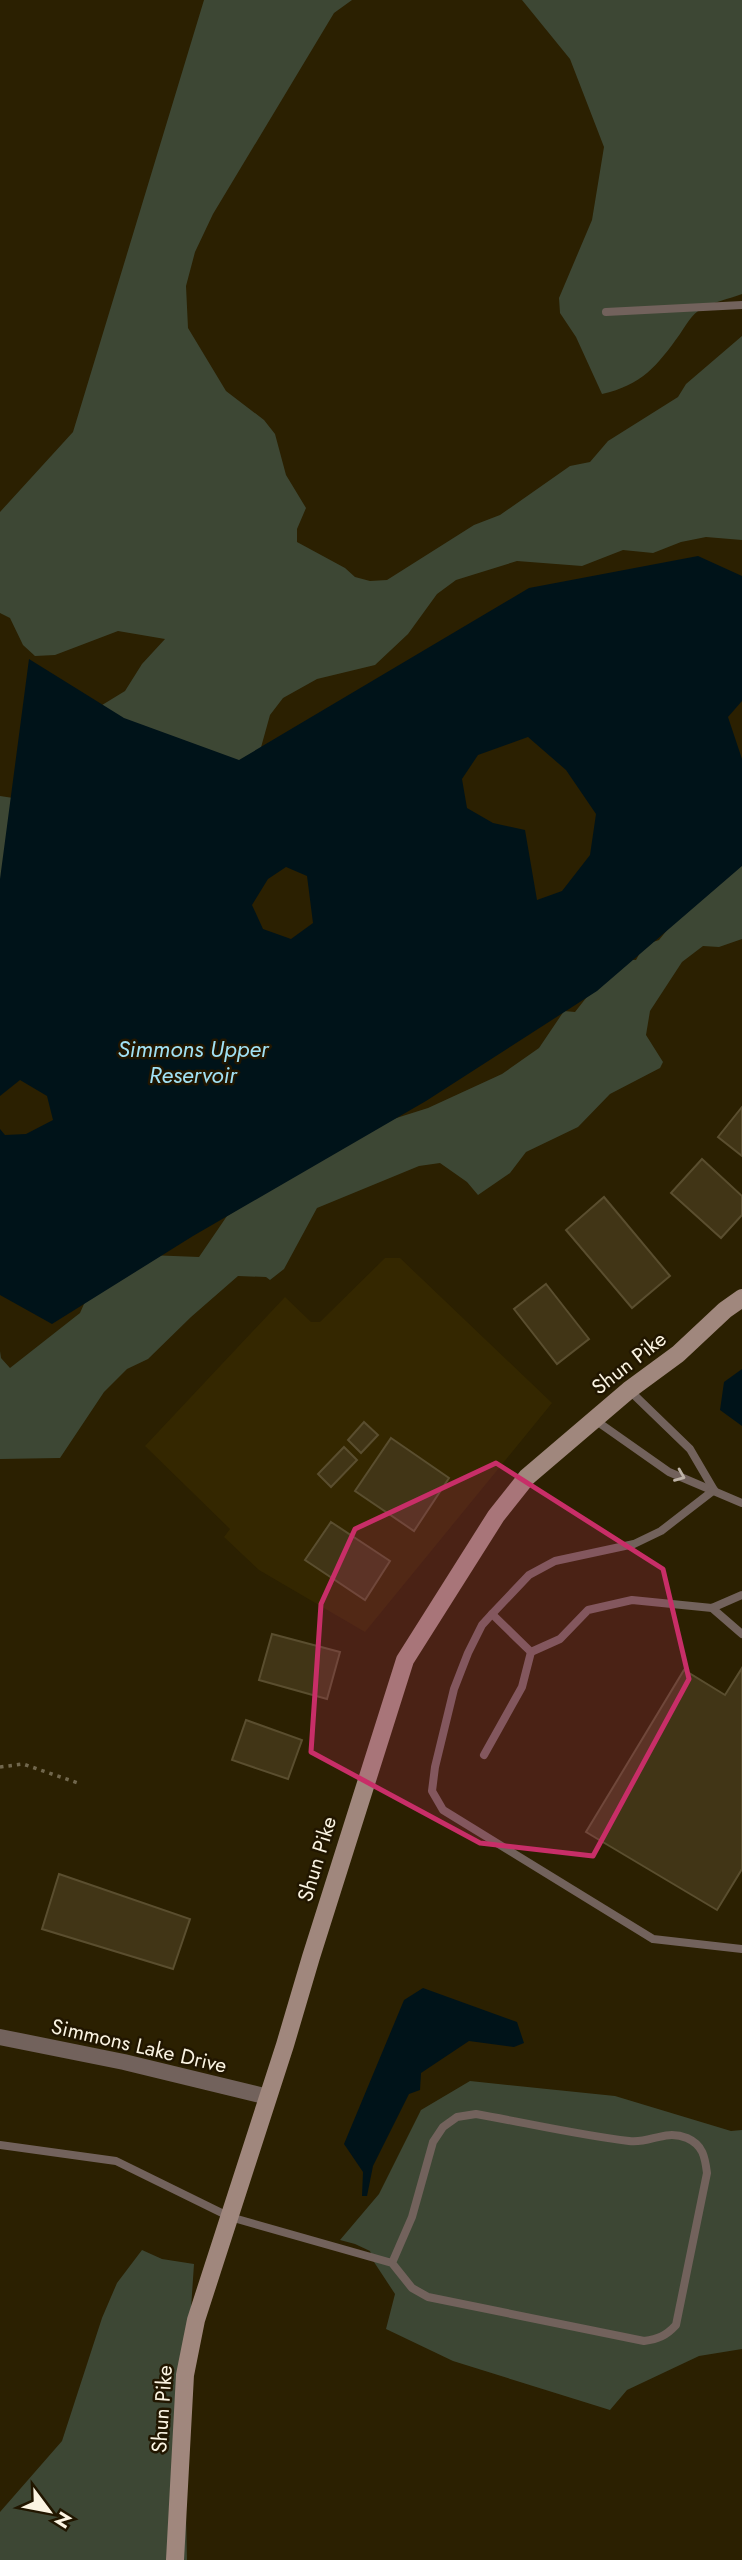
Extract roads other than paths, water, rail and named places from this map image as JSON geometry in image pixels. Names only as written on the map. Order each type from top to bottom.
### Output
[{"type":"main road","name":"Shun Pike","points":[[175,2560],[185,2375],[196,2320],[405,1660],[496,1516],[519,1486],[559,1447],[678,1354],[724,1310],[742,1297]]},
{"type":"street","name":"Simmons Lake Drive","points":[[0,2037],[124,2062],[268,2097]]},
{"type":"lane","points":[[606,312],[742,305]]},
{"type":"lane","points":[[629,1390],[690,1448],[714,1490]]},
{"type":"lane","points":[[595,1420],[669,1472],[742,1503]]},
{"type":"lane","points":[[714,1490],[661,1531],[634,1544],[555,1561],[529,1575],[492,1614],[482,1625],[454,1689],[435,1767],[432,1791],[443,1810],[653,1939],[742,1948]]},
{"type":"lane","points":[[531,1652],[560,1639],[588,1610],[632,1600],[712,1608],[742,1595]]},
{"type":"lane","points":[[712,1608],[742,1634]]},
{"type":"lane","points":[[492,1614],[531,1652]]},
{"type":"lane","points":[[485,1755],[522,1687],[531,1652]]},
{"type":"lane","points":[[0,2145],[116,2161],[230,2217],[392,2263],[412,2288],[428,2297],[644,2341],[657,2339],[676,2325],[708,2173],[705,2158],[700,2146],[687,2138],[666,2134],[634,2142],[476,2114],[457,2117],[443,2127],[433,2142],[412,2217],[392,2263]]},
{"type":"water","name":"Simmons Upper Reservoir","points":[[698,556],[742,576],[742,701],[728,717],[742,759],[742,866],[597,991],[426,1101],[193,1236],[52,1324],[0,1295],[0,1129],[5,1135],[26,1134],[53,1120],[47,1096],[20,1080],[0,1096],[0,879],[29,659],[124,718],[239,760],[529,588]],"holes":[[[528,737],[566,770],[596,814],[590,855],[562,891],[537,900],[525,830],[493,823],[467,808],[462,779],[478,755]],[[286,867],[307,876],[313,923],[291,939],[263,929],[252,905],[268,879]]]},
{"type":"water","points":[[742,1369],[742,1426],[720,1410],[724,1382]]},
{"type":"water","points":[[423,1988],[517,2022],[524,2043],[514,2047],[469,2041],[421,2073],[420,2090],[409,2094],[373,2166],[367,2196],[362,2196],[363,2172],[344,2144],[404,2000]]}]
